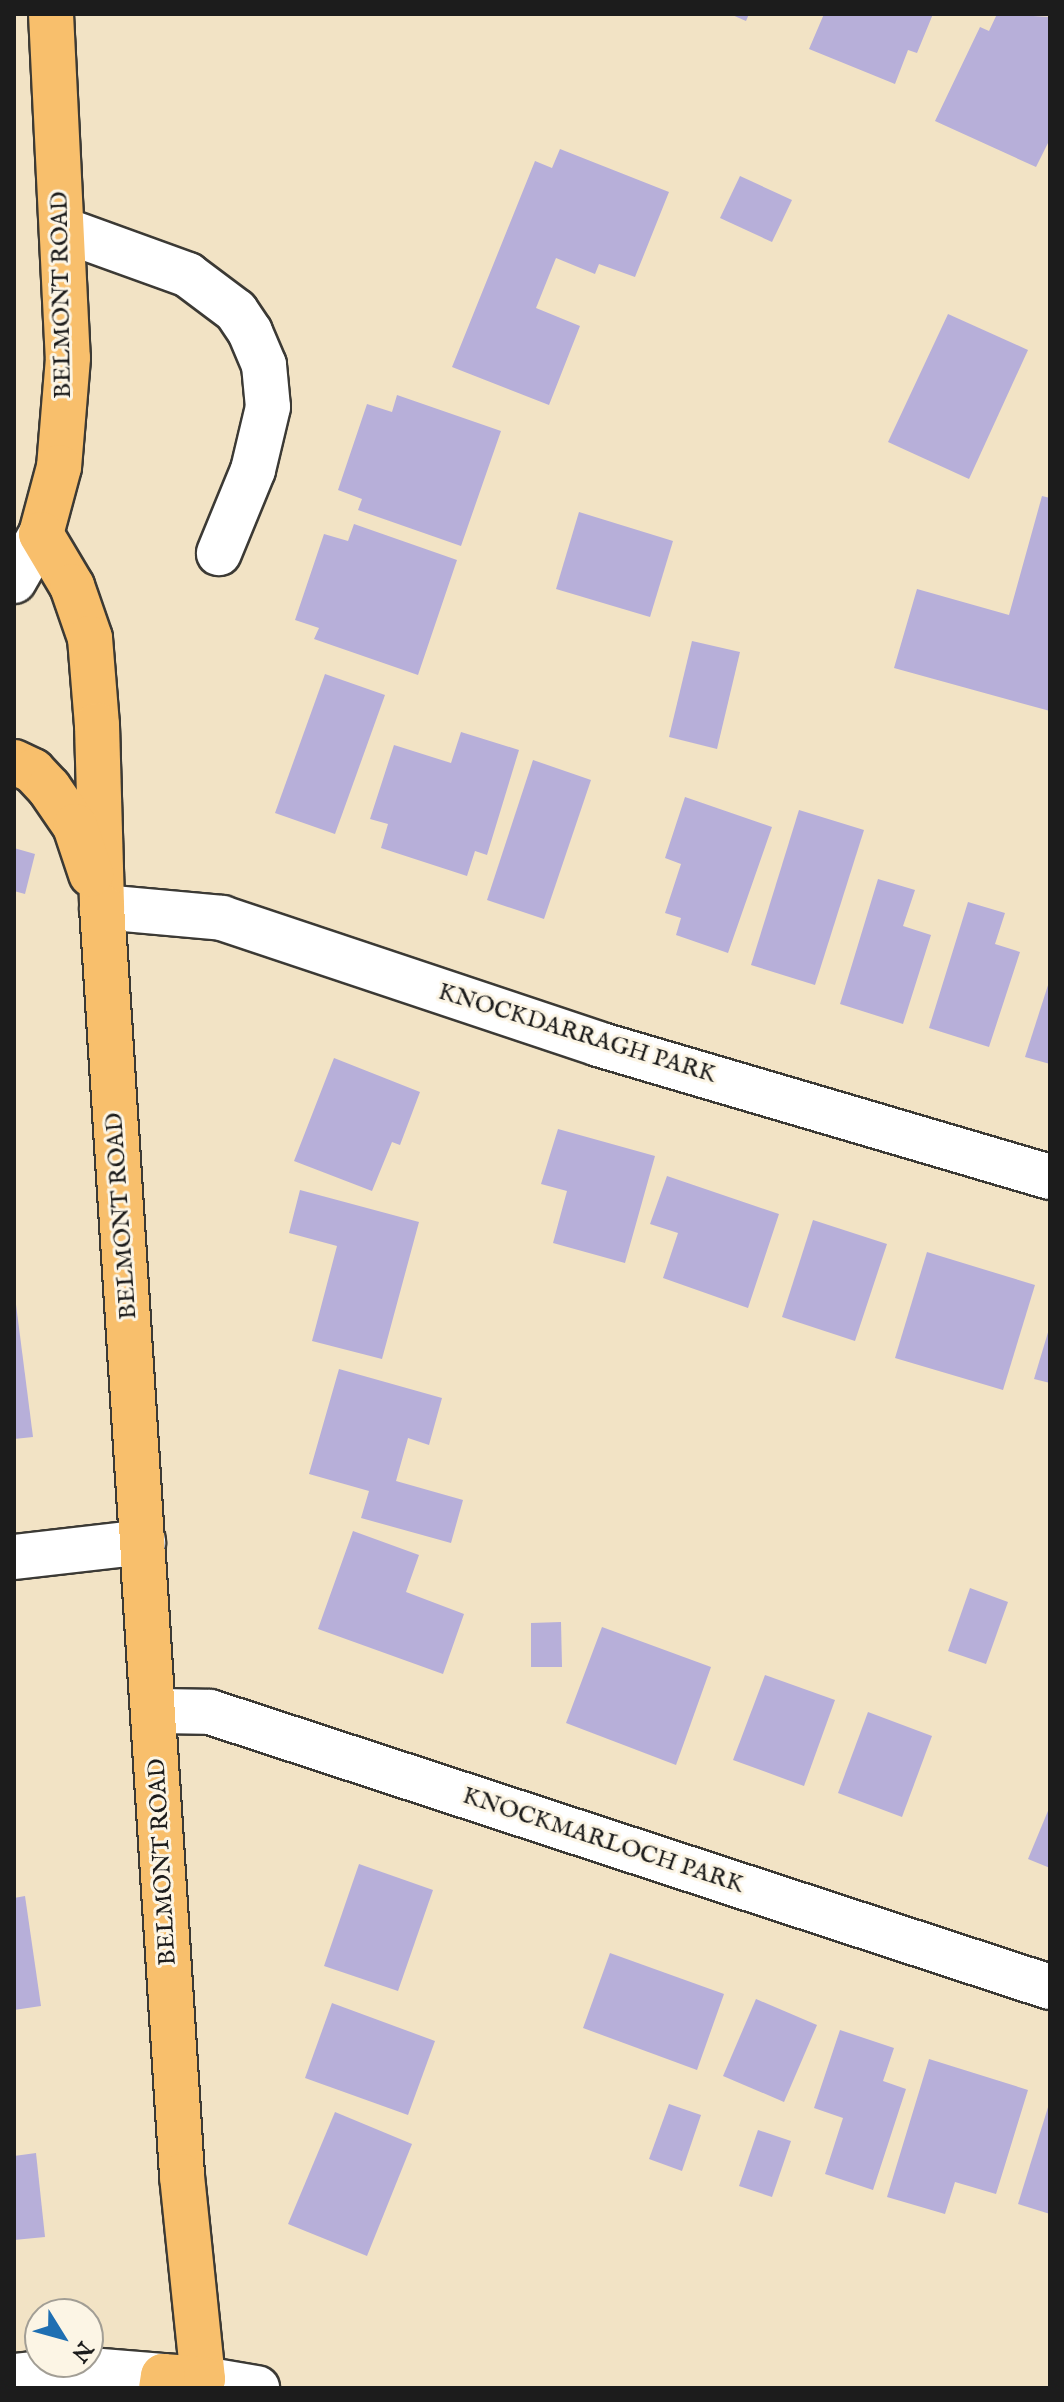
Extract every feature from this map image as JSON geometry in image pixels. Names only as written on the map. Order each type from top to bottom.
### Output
[{"type":"main road","name":"BELMONT ROAD","points":[[51,14],[68,358],[59,467],[41,534],[72,586],[90,638],[97,725],[102,907],[182,2176],[176,2381]]},
{"type":"main road","points":[[14,762],[33,771],[75,826],[102,907]]},
{"type":"street","points":[[64,230],[188,275],[236,311],[250,332],[264,365],[268,407],[253,470],[219,553]]},
{"type":"street","points":[[14,581],[41,534]]},
{"type":"street","name":"KNOCKDARRAGH PARK","points":[[102,907],[222,918],[598,1044],[1050,1177]]},
{"type":"street","points":[[14,1557],[143,1542]]},
{"type":"street","name":"KNOCKMARLOCH PARK","points":[[154,1711],[210,1712],[1050,1987]]},
{"type":"street","points":[[14,2376],[77,2369],[257,2388]]},
{"type":"building","points":[[730,14],[749,14],[746,21]]},
{"type":"building","points":[[824,14],[933,14],[917,53],[908,50],[895,84],[809,49]]},
{"type":"building","points":[[997,14],[1050,17],[1050,139],[1036,167],[935,121],[980,27],[989,31]]},
{"type":"building","points":[[560,149],[669,192],[635,277],[599,264],[595,274],[556,258],[536,308],[580,326],[549,405],[452,367],[535,161],[552,168]]},
{"type":"building","points":[[740,176],[792,200],[772,242],[720,218]]},
{"type":"building","points":[[948,314],[1028,350],[969,479],[888,442]]},
{"type":"building","points":[[397,395],[501,431],[461,546],[358,510],[362,499],[338,490],[367,404],[392,412]]},
{"type":"building","points":[[1042,496],[1050,498],[1050,711],[894,668],[917,589],[1009,615]]},
{"type":"building","points":[[579,512],[673,541],[650,617],[556,589]]},
{"type":"building","points":[[354,524],[457,560],[418,675],[314,639],[319,628],[295,620],[324,534],[348,541]]},
{"type":"building","points":[[692,641],[740,652],[717,749],[669,737]]},
{"type":"building","points":[[325,674],[385,695],[335,834],[275,813]]},
{"type":"building","points":[[461,732],[519,750],[487,855],[475,851],[467,876],[381,848],[388,824],[370,819],[394,745],[451,763]]},
{"type":"building","points":[[533,760],[591,780],[544,919],[487,900]]},
{"type":"building","points":[[685,797],[772,827],[728,953],[676,935],[681,918],[665,913],[681,864],[665,858]]},
{"type":"building","points":[[799,810],[864,830],[815,985],[751,965]]},
{"type":"building","points":[[14,848],[35,854],[25,894],[14,891]]},
{"type":"building","points":[[878,879],[915,890],[903,926],[931,935],[903,1024],[840,1004]]},
{"type":"building","points":[[968,902],[1005,913],[995,944],[1020,952],[989,1047],[929,1028]]},
{"type":"building","points":[[1050,982],[1050,1064],[1025,1057]]},
{"type":"building","points":[[334,1058],[420,1092],[400,1145],[392,1142],[372,1191],[294,1161]]},
{"type":"building","points":[[558,1129],[655,1156],[625,1263],[553,1243],[567,1191],[541,1184]]},
{"type":"building","points":[[667,1176],[779,1214],[748,1308],[663,1278],[678,1233],[650,1224]]},
{"type":"building","points":[[300,1190],[419,1222],[382,1359],[312,1341],[337,1246],[289,1233]]},
{"type":"building","points":[[813,1220],[887,1244],[855,1341],[782,1317]]},
{"type":"building","points":[[927,1252],[1035,1285],[1003,1390],[895,1358]]},
{"type":"building","points":[[14,1289],[33,1437],[14,1439]]},
{"type":"building","points":[[1050,1329],[1050,1383],[1034,1379]]},
{"type":"building","points":[[339,1369],[442,1398],[429,1445],[408,1438],[396,1481],[463,1500],[451,1543],[361,1518],[369,1491],[309,1474]]},
{"type":"building","points":[[353,1531],[419,1555],[406,1592],[464,1614],[443,1674],[318,1629]]},
{"type":"building","points":[[970,1588],[1008,1602],[986,1664],[948,1651]]},
{"type":"building","points":[[561,1622],[562,1667],[531,1667],[531,1623]]},
{"type":"building","points":[[602,1627],[711,1667],[676,1765],[566,1723]]},
{"type":"building","points":[[765,1675],[835,1700],[804,1786],[733,1760]]},
{"type":"building","points":[[868,1712],[932,1736],[902,1817],[838,1793]]},
{"type":"building","points":[[1050,1806],[1050,1868],[1028,1859]]},
{"type":"building","points":[[359,1864],[433,1890],[398,1991],[324,1966]]},
{"type":"building","points":[[25,1896],[41,2006],[14,2010],[14,1898]]},
{"type":"building","points":[[610,1953],[724,1994],[697,2070],[583,2028]]},
{"type":"building","points":[[756,1999],[817,2025],[784,2102],[723,2076]]},
{"type":"building","points":[[332,2003],[435,2041],[408,2115],[305,2078]]},
{"type":"building","points":[[840,2030],[894,2048],[883,2081],[906,2089],[873,2190],[825,2174],[843,2118],[814,2108]]},
{"type":"building","points":[[929,2059],[1028,2090],[996,2194],[955,2182],[945,2214],[887,2197]]},
{"type":"building","points":[[669,2104],[701,2115],[682,2171],[649,2159]]},
{"type":"building","points":[[1050,2104],[1050,2214],[1018,2204]]},
{"type":"building","points":[[335,2112],[412,2144],[367,2256],[288,2224]]},
{"type":"building","points":[[758,2130],[791,2141],[772,2197],[739,2186]]},
{"type":"building","points":[[36,2153],[45,2237],[14,2240],[14,2156]]}]
